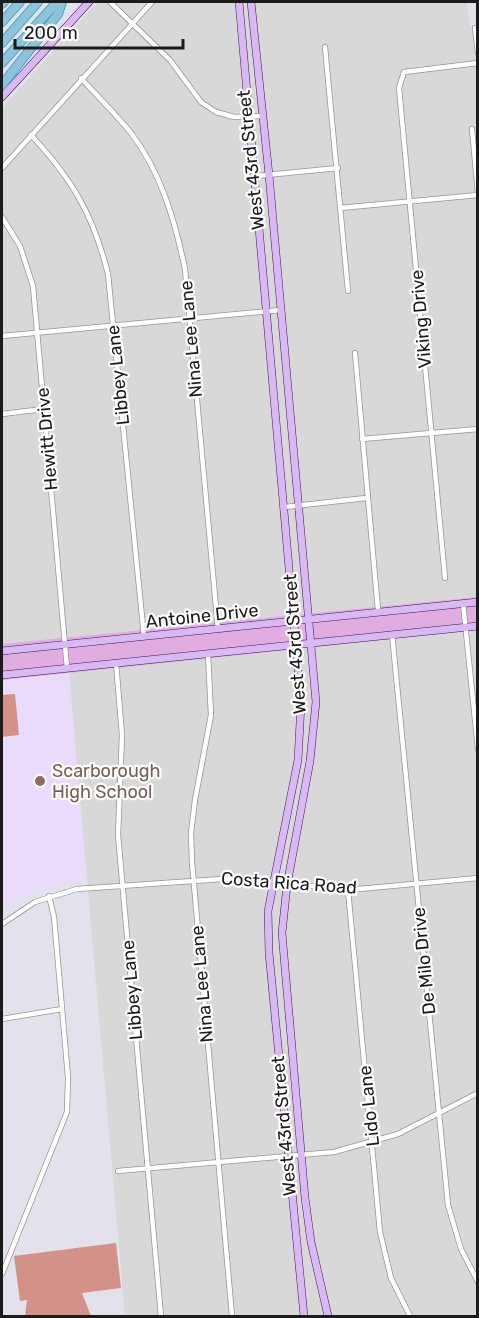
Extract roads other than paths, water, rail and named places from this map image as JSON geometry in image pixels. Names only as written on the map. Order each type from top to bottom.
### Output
[{"type":"highway","points":[[2,22],[20,2]]},
{"type":"highway","points":[[2,43],[38,2]]},
{"type":"highway","points":[[2,63],[57,2]]},
{"type":"highway","points":[[2,85],[58,14],[62,2]]},
{"type":"main road","points":[[2,97],[89,2]]},
{"type":"main road","name":"West 43rd Street","points":[[239,2],[301,704],[298,760],[268,911],[275,1014],[304,1317]]},
{"type":"main road","name":"West 43rd Street","points":[[251,2],[269,175],[316,702],[310,761],[287,885],[282,933],[311,1242],[328,1317]]},
{"type":"main road","points":[[276,408],[289,407]]},
{"type":"main road","name":"Antoine Drive","points":[[2,651],[309,620],[378,610],[477,602]]},
{"type":"main road","name":"Antoine Drive","points":[[2,675],[477,626]]},
{"type":"main road","points":[[298,760],[310,761]]},
{"type":"main road","points":[[275,1014],[288,1013]]},
{"type":"main road","points":[[297,1244],[311,1242]]},
{"type":"street","points":[[110,2],[170,60],[201,102],[216,112],[250,117],[262,116]]},
{"type":"street","points":[[2,168],[152,2]]},
{"type":"street","points":[[475,28],[477,53]]},
{"type":"street","points":[[325,47],[348,291]]},
{"type":"street","name":"Viking Drive","points":[[444,578],[399,88],[404,72],[477,63]]},
{"type":"street","name":"Nina Lee Lane","points":[[81,78],[132,135],[159,182],[178,232],[185,269],[218,629]]},
{"type":"street","points":[[340,208],[477,194],[472,129]]},
{"type":"street","name":"Libbey Lane","points":[[31,135],[56,162],[87,208],[99,239],[108,273],[144,637]]},
{"type":"street","points":[[256,176],[338,168]]},
{"type":"street","name":"Hewitt Drive","points":[[2,217],[20,246],[28,268],[38,332],[67,668]]},
{"type":"street","points":[[2,336],[280,310]]},
{"type":"street","points":[[355,352],[366,498],[378,610]]},
{"type":"street","points":[[2,414],[44,409]]},
{"type":"street","points":[[362,439],[477,429]]},
{"type":"street","points":[[285,507],[366,498]]},
{"type":"street","points":[[463,603],[477,749]]},
{"type":"street","name":"De Milo Drive","points":[[392,634],[448,1205],[461,1249],[477,1281]]},
{"type":"street","name":"Nina Lee Lane","points":[[208,653],[211,715],[191,833],[193,879],[232,1317]]},
{"type":"street","name":"Libbey Lane","points":[[116,663],[121,704],[118,835],[161,1317]]},
{"type":"street","name":"Costa Rica Road","points":[[2,924],[23,908],[49,896],[77,889],[193,879],[237,878],[348,890],[477,878]]},
{"type":"street","name":"Lido Lane","points":[[348,890],[380,1232],[391,1278],[410,1317]]},
{"type":"street","points":[[2,1274],[67,1112],[68,1077],[54,917],[49,896]]},
{"type":"street","points":[[2,1019],[62,1009]]},
{"type":"street","points":[[118,1172],[334,1152],[398,1134],[477,1093]]},
{"type":"place","name":"Scarborough High School","points":[[40,781]]}]
